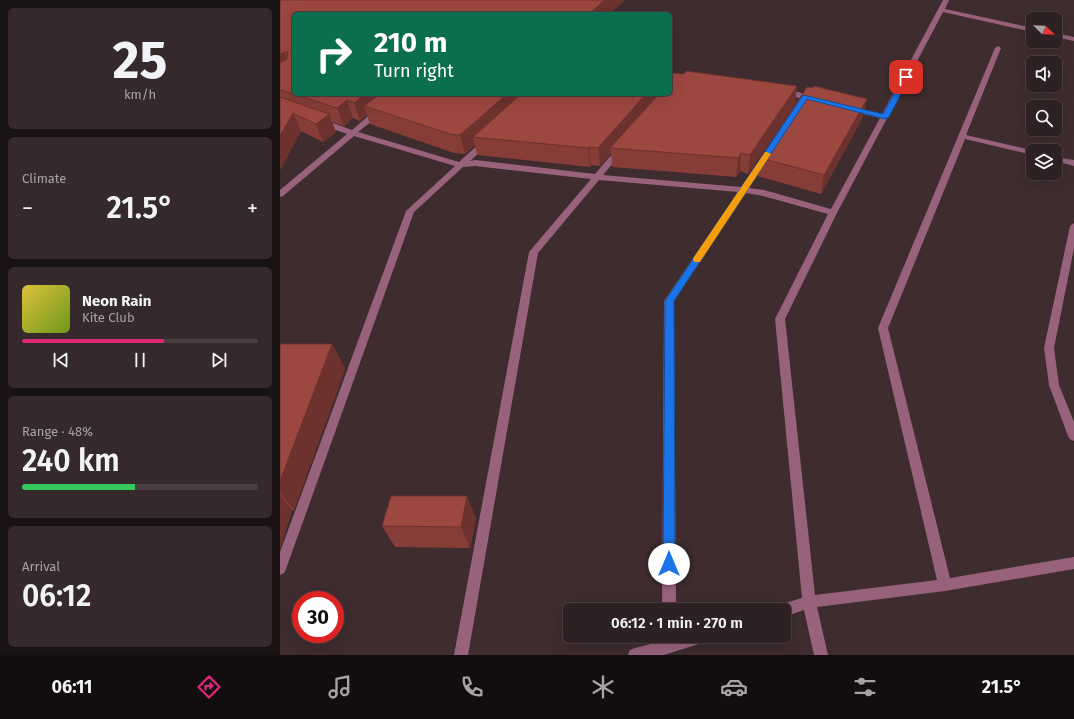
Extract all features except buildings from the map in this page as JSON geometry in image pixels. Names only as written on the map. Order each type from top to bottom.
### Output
[{"type":"street","points":[[821,655],[809,602],[780,319],[833,213],[946,0]]},
{"type":"street","points":[[942,10],[1026,28]]},
{"type":"street","points":[[1062,36],[1074,39]]},
{"type":"street","points":[[945,584],[883,328],[998,48]]},
{"type":"street","points":[[774,88],[803,100],[820,100]]},
{"type":"street","points":[[849,108],[885,117]]},
{"type":"street","points":[[280,194],[352,133],[383,109]]},
{"type":"street","points":[[316,120],[352,133],[460,165],[475,163],[597,177],[744,190],[764,193],[833,213]]},
{"type":"street","points":[[280,569],[410,211],[493,135]]},
{"type":"street","points":[[962,136],[1026,151]]},
{"type":"street","points":[[461,655],[534,252],[627,141]]},
{"type":"street","points":[[669,603],[669,301],[774,143]]},
{"type":"street","points":[[1062,160],[1074,163]]},
{"type":"street","points":[[1074,226],[1049,348],[1054,385],[1074,436]]},
{"type":"street","points":[[791,608],[809,602],[945,584],[1074,563]]},
{"type":"street","points":[[635,655],[664,643]]},
{"type":"slow traffic","points":[[697,259],[767,154]]},
{"type":"route","points":[[669,564],[669,301],[805,97],[885,117],[906,77]]}]
